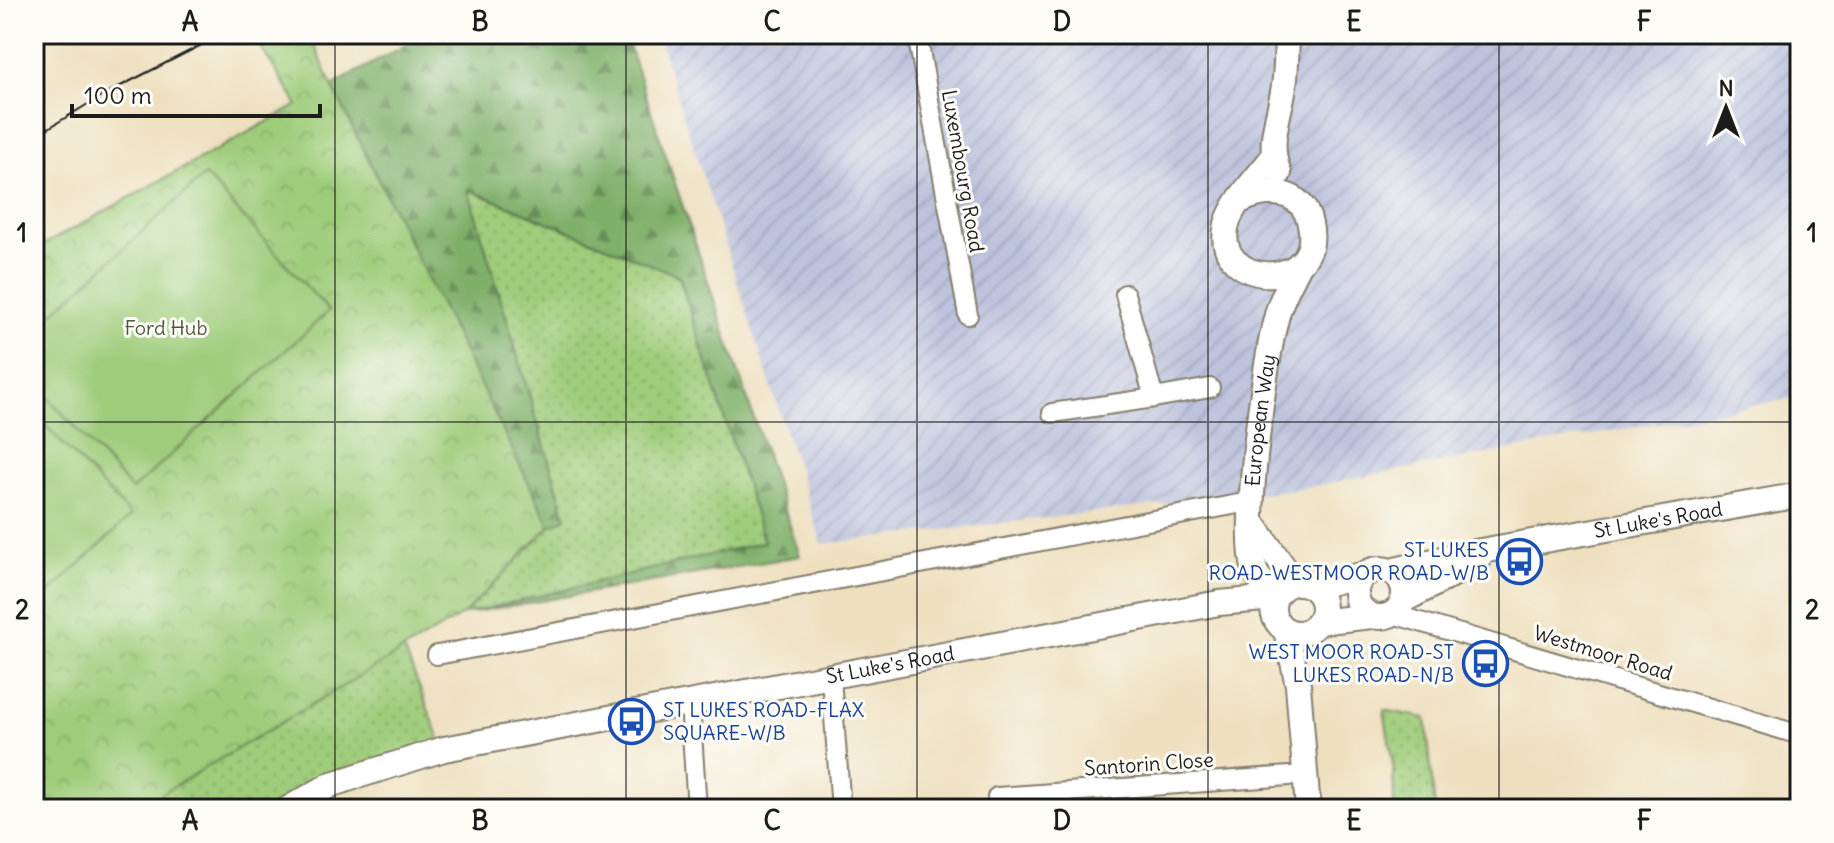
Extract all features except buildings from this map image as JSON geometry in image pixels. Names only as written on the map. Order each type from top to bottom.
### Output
[{"type":"street","name":"Luxembourg Road","points":[[917,34],[968,315]]},
{"type":"street","points":[[1276,318],[1251,273],[1234,259],[1228,247],[1226,226],[1272,158],[1284,88],[1287,34]]},
{"type":"street","points":[[1272,158],[1288,196]]},
{"type":"street","points":[[1242,200],[1260,191],[1288,196],[1298,202],[1309,218],[1309,248],[1300,263],[1275,276],[1251,273]]},
{"type":"street","name":"European Way","points":[[1287,602],[1263,584],[1251,556],[1263,381],[1276,318],[1300,263]]},
{"type":"street","points":[[1125,294],[1154,398]]},
{"type":"street","points":[[1052,413],[1210,388]]},
{"type":"street","name":"St Luke's Road","points":[[1391,571],[1800,495]]},
{"type":"street","points":[[437,655],[1253,513]]},
{"type":"street","name":"St Luke's Road","points":[[288,809],[332,784],[444,749],[1219,603],[1287,602],[1303,632],[1317,624],[1389,610],[1472,563],[1518,546]]},
{"type":"street","points":[[1287,602],[1365,574],[1383,568],[1391,571],[1403,584],[1389,610],[1361,607],[1356,595],[1359,581],[1365,574]]},
{"type":"street","points":[[1287,602],[1322,602],[1298,685]]},
{"type":"street","points":[[1287,602],[1298,685],[1308,809]]},
{"type":"street","name":"Westmoor Road","points":[[1389,610],[1800,735]]},
{"type":"street","points":[[831,678],[841,809]]},
{"type":"street","points":[[690,703],[697,809]]},
{"type":"street","name":"Santorin Close","points":[[997,797],[1304,775]]},
{"type":"shaded area","points":[[657,34],[1800,34],[1800,397],[1295,489],[822,544]]},
{"type":"green space","name":"Ford Hub","points":[[252,34],[310,34],[332,86],[550,526],[464,614],[136,809],[34,809],[34,250],[298,105]]},
{"type":"green space","points":[[425,34],[625,34],[800,556],[464,614],[764,542],[679,276],[468,189],[566,518],[550,526],[332,86]]},
{"type":"green space","name":"Ford Hub","points":[[205,175],[329,311],[132,490],[34,382],[34,330]]},
{"type":"green space","points":[[467,189],[679,276],[764,542],[464,614],[550,526],[566,517]]},
{"type":"green space","points":[[34,413],[131,516],[34,607]]},
{"type":"green space","points":[[404,649],[444,749],[288,809],[136,809]]},
{"type":"green space","points":[[1384,710],[1426,718],[1435,809],[1394,809],[1393,764]]},
{"type":"tram line","points":[[34,137],[101,96],[223,34]]},
{"type":"place","name":"ST LUKES ROAD-WESTMOOR ROAD-W/B","points":[[1520,562]]},
{"type":"place","name":"WEST MOOR ROAD-ST LUKES ROAD-N/B","points":[[1485,663]]},
{"type":"place","name":"ST LUKES ROAD-FLAX SQUARE-W/B","points":[[632,721]]}]
